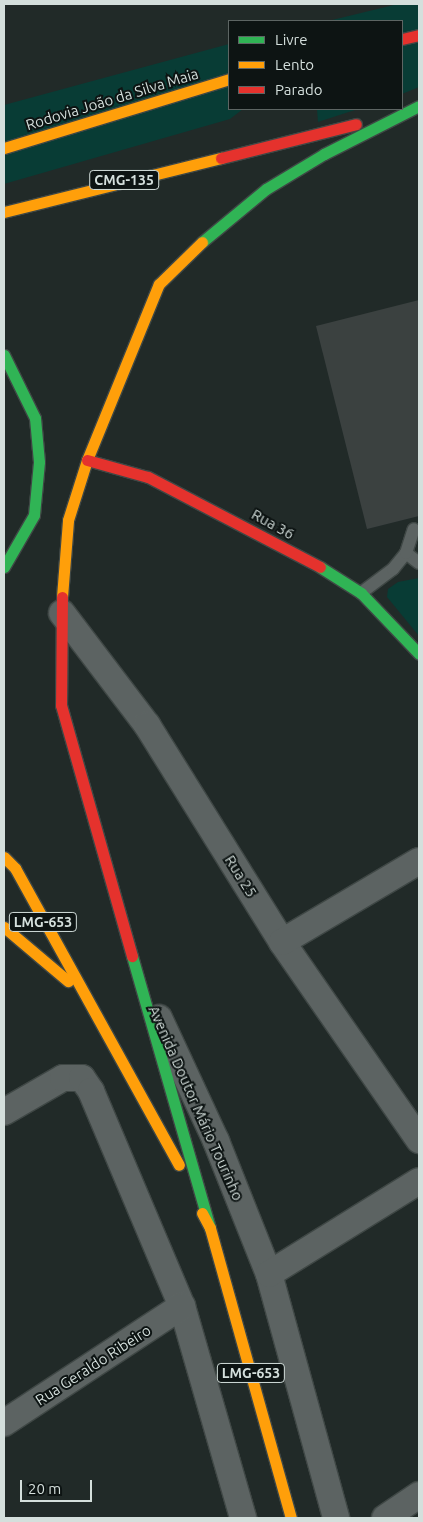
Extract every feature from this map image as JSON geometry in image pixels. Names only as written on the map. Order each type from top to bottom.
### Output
[{"type":"main road","points":[[403,39],[419,35]]},
{"type":"main road","name":"Rodovia João da Silva Maia","points":[[4,148],[228,79]]},
{"type":"main road","points":[[210,1228],[61,705],[62,613],[68,520],[87,460],[159,284],[229,216],[266,189],[324,154],[419,105]]},
{"type":"main road","name":"CMG-135","points":[[403,110],[419,105]]},
{"type":"main road","name":"CMG-135","points":[[4,212],[335,131],[403,110]]},
{"type":"main road","points":[[4,355],[35,418],[39,462],[34,515],[4,567]]},
{"type":"main road","name":"Rua 36","points":[[87,460],[148,477],[240,523],[361,593],[419,654]]},
{"type":"main road","name":"LMG-653","points":[[4,857],[15,868],[78,990],[153,1112],[210,1228],[291,1518]]},
{"type":"main road","name":"LMG-653","points":[[4,927],[78,990]]},
{"type":"street","name":"Rua 25","points":[[62,613],[147,725],[282,942],[419,1140]]},
{"type":"street","points":[[282,942],[419,862]]},
{"type":"street","name":"Avenida Doutor Mário Tourinho","points":[[139,977],[216,1141],[269,1274],[336,1518]]},
{"type":"street","points":[[4,1112],[50,1084],[71,1077],[82,1078],[91,1091],[182,1306],[243,1518]]},
{"type":"street","points":[[269,1274],[419,1181]]},
{"type":"street","name":"Rua Geraldo Ribeiro","points":[[4,1424],[182,1306]]},
{"type":"street","points":[[385,1518],[419,1496]]},
{"type":"lane","points":[[361,593],[380,582],[406,553],[414,529]]},
{"type":"lane","points":[[406,553],[419,563]]},
{"type":"green space","points":[[398,4],[419,4],[419,87],[403,94],[403,20],[332,20]]},
{"type":"green space","points":[[228,44],[228,110],[242,110],[230,119],[4,184],[4,105]]},
{"type":"green space","points":[[317,110],[355,110],[318,122]]},
{"type":"green space","points":[[419,578],[419,636],[387,597],[388,589],[398,582]]},
{"type":"building","points":[[419,300],[419,516],[367,529],[316,326]]},
{"type":"traffic: fast","points":[[202,242],[266,189],[324,154],[419,106]]},
{"type":"traffic: fast","points":[[4,355],[35,418],[39,462],[34,515],[4,567]]},
{"type":"traffic: fast","points":[[320,567],[361,593],[419,654]]},
{"type":"traffic: fast","points":[[132,956],[210,1228]]},
{"type":"traffic: slow","points":[[4,148],[228,79]]},
{"type":"traffic: slow","points":[[4,212],[221,158]]},
{"type":"traffic: slow","points":[[62,597],[68,520],[87,460],[159,284],[202,242]]},
{"type":"traffic: slow","points":[[4,857],[15,868],[179,1165]]},
{"type":"traffic: slow","points":[[4,927],[68,981]]},
{"type":"traffic: slow","points":[[202,1213],[210,1228],[291,1518]]},
{"type":"traffic: jam","points":[[403,39],[419,35]]},
{"type":"traffic: jam","points":[[221,158],[356,124]]},
{"type":"traffic: jam","points":[[87,460],[148,477],[320,567]]},
{"type":"traffic: jam","points":[[62,597],[61,705],[132,956]]}]
